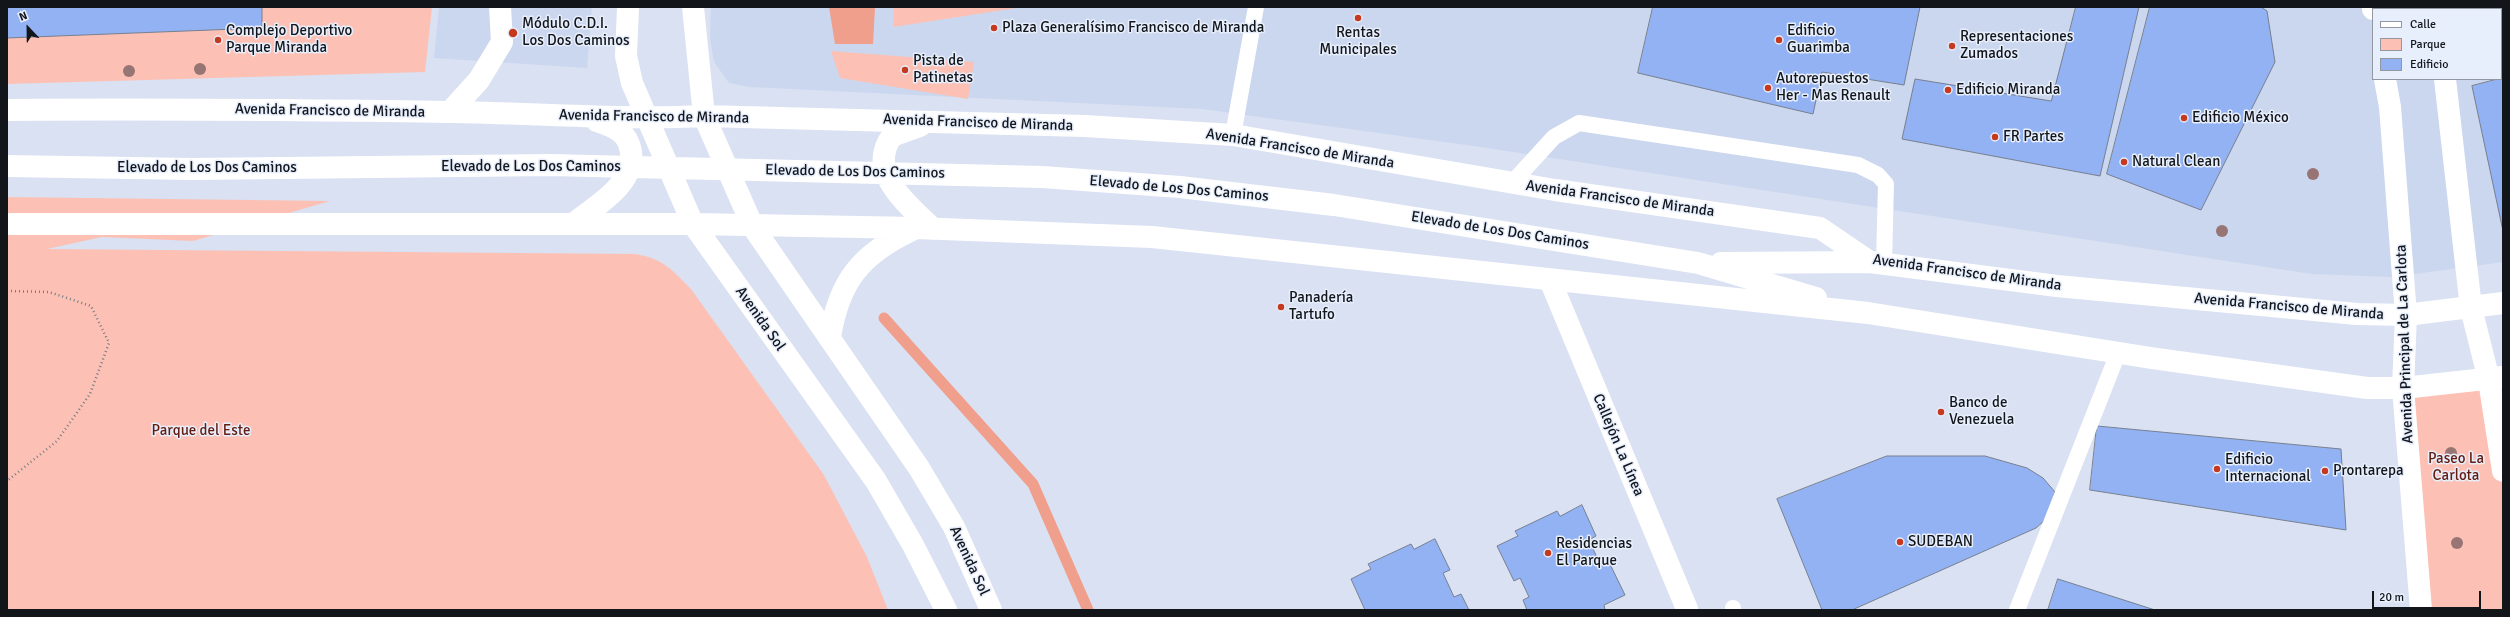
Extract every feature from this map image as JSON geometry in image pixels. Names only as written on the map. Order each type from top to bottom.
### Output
[{"type":"main road","points":[[450,112],[479,80],[502,42],[500,7]]},
{"type":"main road","name":"Avenida Sol","points":[[628,7],[626,56],[632,83],[693,224],[876,481],[913,545],[946,610]]},
{"type":"main road","name":"Avenida Sol","points":[[693,7],[704,116],[753,227],[923,474],[954,527],[992,610]]},
{"type":"main road","name":"Avenida Principal de La Carlota","points":[[2385,80],[2390,108],[2406,315],[2403,388],[2421,610]]},
{"type":"main road","points":[[2445,80],[2471,308],[2496,378],[2503,471]]},
{"type":"main road","name":"Avenida Francisco de Miranda","points":[[7,110],[191,108],[450,112],[646,118],[704,116],[1085,126],[1233,135],[1512,183],[1820,228],[1877,263],[2057,286],[2357,314],[2406,315],[2503,303]]},
{"type":"main road","points":[[544,116],[590,119],[623,132],[630,144],[631,158],[629,173],[610,195],[573,224]]},
{"type":"main road","points":[[924,229],[893,188],[885,172],[884,166],[886,148],[892,136],[935,121]]},
{"type":"main road","name":"Elevado de Los Dos Caminos","points":[[7,166],[200,169],[551,165],[1042,177],[1180,187],[1334,205],[1698,263],[1868,313]]},
{"type":"main road","points":[[7,224],[693,224],[753,227],[924,229],[1152,237],[1868,313],[2118,353],[2367,388],[2403,388],[2496,378]]},
{"type":"main road","points":[[830,337],[834,312],[845,286],[861,264],[885,243],[924,229]]},
{"type":"main road","name":"Elevado de Los Dos Caminos","points":[[1698,263],[1877,263]]},
{"type":"main road","name":"Callejón La Línea","points":[[1550,280],[1687,609]]},
{"type":"lane","points":[[1233,135],[1256,7]]},
{"type":"lane","points":[[1512,183],[1554,137],[1579,123],[1858,165],[1878,174],[1886,184],[1877,263]]},
{"type":"lane","points":[[2017,610],[2118,353]]},
{"type":"path","points":[[7,291],[49,292],[90,306],[109,343],[90,394],[57,441],[7,481]]},
{"type":"shaded area","name":"Módulo C.D.I. Los Dos Caminos","points":[[439,7],[592,7],[587,68],[434,58]]},
{"type":"shaded area","points":[[711,7],[2503,7],[2503,262],[2392,277],[2312,274],[1474,146],[1202,109],[750,87],[729,83],[714,62],[710,38]]},
{"type":"shaded area","points":[[829,7],[875,7],[873,44],[835,44]]},
{"type":"green space","name":"Complejo Deportivo Parque Miranda","points":[[7,7],[432,7],[425,72],[7,84]]},
{"type":"green space","points":[[894,7],[1023,7],[893,27]]},
{"type":"green space","name":"Pista de Patinetas","points":[[831,51],[974,62],[968,99],[840,78]]},
{"type":"green space","name":"Parque del Este","points":[[7,197],[330,201],[193,241],[102,237],[47,249],[635,254],[660,262],[672,270],[691,289],[824,475],[867,557],[888,610],[7,610]]},
{"type":"green space","name":"Paseo La Carlota","points":[[2489,380],[2503,471],[2503,610],[2421,610],[2403,388]]},
{"type":"building","points":[[7,7],[262,7],[262,28],[7,38]]},
{"type":"building","name":"Edificio Guarimba","points":[[1653,7],[1920,7],[1904,85],[1822,72],[1813,114],[1638,73]]},
{"type":"building","name":"Edificio Miranda","points":[[2076,7],[2139,7],[2100,176],[1902,139],[1915,79],[2051,101]]},
{"type":"building","name":"Edificio México","points":[[2150,7],[2261,7],[2267,11],[2275,62],[2201,210],[2107,174]]},
{"type":"building","points":[[2502,78],[2503,231],[2472,86],[2495,80],[2502,80]]},
{"type":"building","name":"Edificio Internacional","points":[[2097,426],[2341,449],[2346,530],[2090,490]]},
{"type":"building","name":"SUDEBAN","points":[[1887,456],[1985,456],[2027,468],[2043,478],[2055,492],[2046,519],[2036,528],[1852,610],[1822,610],[1777,499]]},
{"type":"building","name":"Residencias El Parque","points":[[1582,505],[1596,536],[1589,540],[1600,564],[1608,560],[1625,595],[1604,605],[1605,610],[1527,610],[1523,600],[1529,597],[1520,578],[1514,581],[1497,546],[1518,536],[1515,531],[1557,511],[1560,516]]},
{"type":"building","points":[[1435,539],[1450,570],[1443,573],[1454,597],[1461,594],[1469,610],[1365,610],[1351,579],[1371,569],[1368,564],[1411,544],[1414,549]]},
{"type":"building","points":[[2058,579],[2155,610],[2048,610]]},
{"type":"waterway","points":[[884,318],[1033,484],[1088,610]]},
{"type":"place","name":"Rentas Municipales","points":[[1358,18]]},
{"type":"place","name":"Plaza Generalísimo Francisco de Miranda","points":[[994,28]]},
{"type":"place","name":"Módulo C.D.I. Los Dos Caminos","points":[[513,33]]},
{"type":"place","name":"Complejo Deportivo Parque Miranda","points":[[218,40]]},
{"type":"place","name":"Edificio Guarimba","points":[[1779,40]]},
{"type":"place","name":"Representaciones Zumados","points":[[1952,46]]},
{"type":"place","name":"Pista de Patinetas","points":[[905,70]]},
{"type":"place","name":"Autorepuestos Her - Mas Renault","points":[[1768,88]]},
{"type":"place","name":"Edificio Miranda","points":[[1948,90]]},
{"type":"place","name":"Edificio México","points":[[2184,118]]},
{"type":"place","name":"FR Partes","points":[[1995,137]]},
{"type":"place","name":"Natural Clean","points":[[2124,162]]},
{"type":"place","name":"Panadería Tartufo","points":[[1281,307]]},
{"type":"place","name":"Banco de Venezuela","points":[[1941,412]]},
{"type":"place","name":"Edificio Internacional","points":[[2217,469]]},
{"type":"place","name":"Prontarepa","points":[[2325,471]]},
{"type":"place","name":"SUDEBAN","points":[[1900,542]]},
{"type":"place","name":"Residencias El Parque","points":[[1548,553]]}]
